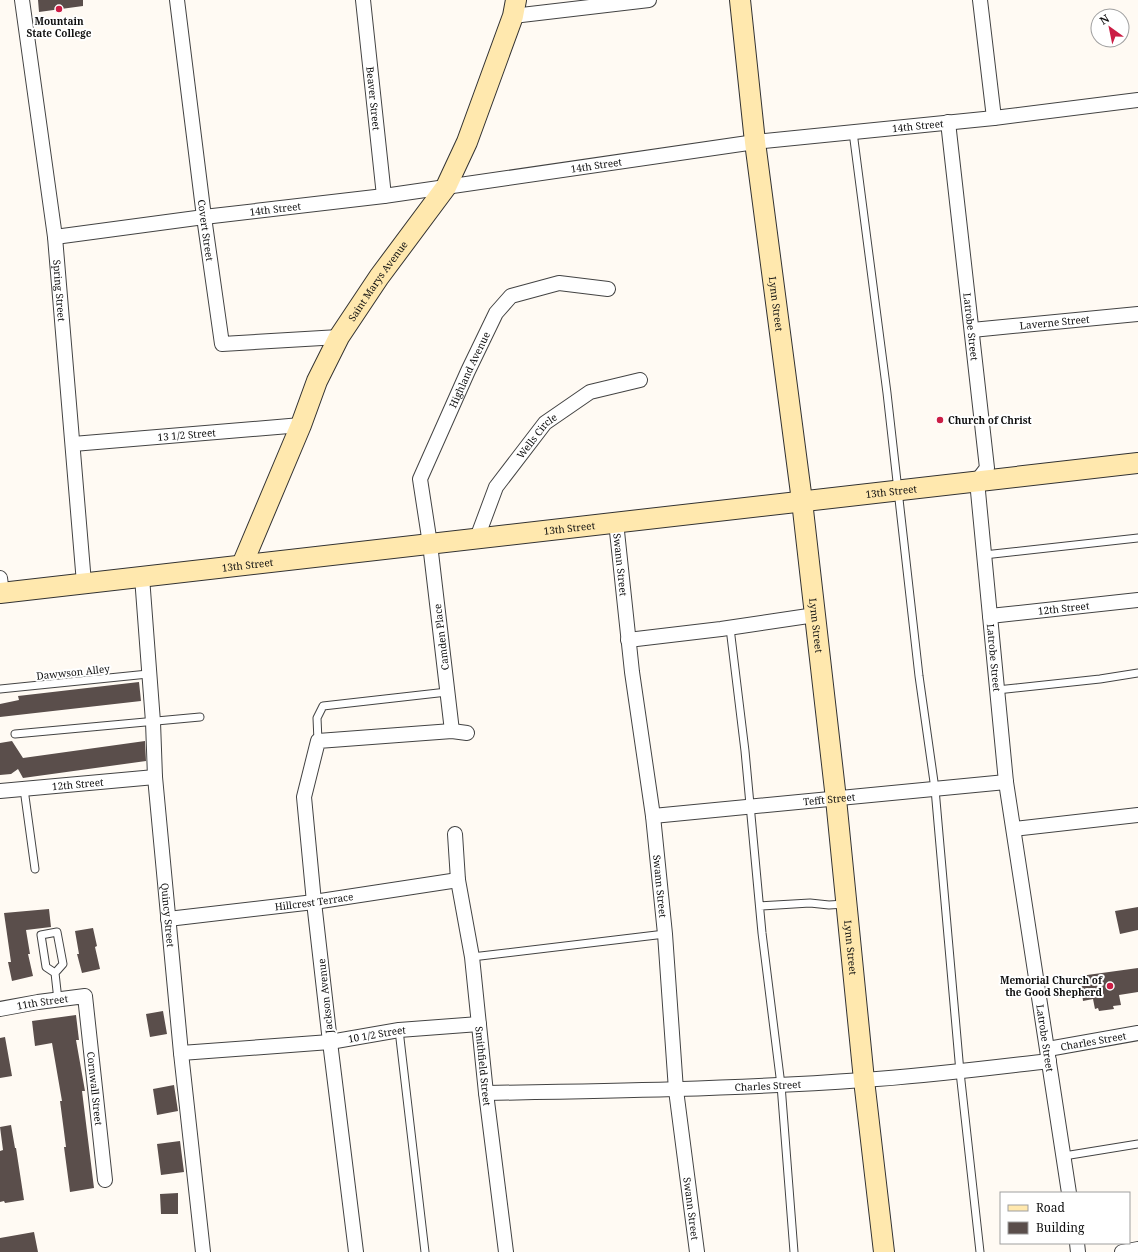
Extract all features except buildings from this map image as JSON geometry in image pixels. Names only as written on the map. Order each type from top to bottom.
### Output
[{"type":"street","name":"Spring Street","points":[[22,0],[55,237],[84,583]]},
{"type":"street","name":"Covert Street","points":[[177,0],[204,217],[222,344],[339,337]]},
{"type":"street","name":"Beaver Street","points":[[363,0],[384,196]]},
{"type":"street","points":[[515,8],[649,0]]},
{"type":"street","name":"Lynn Street","points":[[740,0],[756,142],[802,501],[836,799],[864,1080],[884,1252]]},
{"type":"street","points":[[980,0],[994,118]]},
{"type":"street","name":"Saint Marys Avenue","points":[[242,565],[301,425],[317,381],[339,337],[379,277],[446,187],[467,142],[515,8]]},
{"type":"street","name":"14th Street","points":[[55,237],[204,217],[384,196],[756,142],[994,118],[1138,100]]},
{"type":"street","name":"Latrobe Street","points":[[948,122],[987,468],[977,480],[1006,782],[1070,1192]]},
{"type":"street","name":"Highland Avenue","points":[[430,544],[420,479],[468,371],[496,313],[511,296],[559,283],[608,289]]},
{"type":"street","name":"Laverne Street","points":[[972,330],[1138,314]]},
{"type":"street","name":"Wells Circle","points":[[477,538],[496,487],[545,423],[590,392],[640,380]]},
{"type":"street","name":"13 1/2 Street","points":[[73,444],[301,425]]},
{"type":"street","name":"13th Street","points":[[1,588],[84,583],[142,577],[977,480],[1138,463]]},
{"type":"street","name":"Swann Street","points":[[616,522],[628,640],[652,816],[665,934],[676,1090],[697,1252]]},
{"type":"street","name":"Camden Place","points":[[430,544],[452,731]]},
{"type":"street","name":"Quincy Street","points":[[142,577],[148,674],[153,722],[155,777],[181,1053],[203,1252]]},
{"type":"street","name":"12th Street","points":[[990,616],[1138,600]]},
{"type":"street","points":[[628,640],[730,628],[815,615]]},
{"type":"street","points":[[318,741],[452,731],[467,733]]},
{"type":"street","name":"Jackson Avenue","points":[[318,741],[304,797],[314,902],[356,1252]]},
{"type":"street","name":"12th Street","points":[[0,791],[155,777]]},
{"type":"street","name":"Tefft Street","points":[[652,816],[1006,782]]},
{"type":"street","points":[[1014,829],[1138,815]]},
{"type":"street","name":"Smithfield Street","points":[[455,834],[458,880],[472,957],[486,1093],[506,1252]]},
{"type":"street","name":"Hillcrest Terrace","points":[[168,919],[314,902],[458,880]]},
{"type":"street","name":"11th Street","points":[[0,1009],[85,996]]},
{"type":"street","name":"Cornwall Street","points":[[85,996],[105,1180]]},
{"type":"street","name":"10 1/2 Street","points":[[181,1053],[330,1042],[399,1030],[479,1024]]},
{"type":"street","name":"Charles Street","points":[[486,1093],[676,1090],[864,1080],[960,1072],[1049,1055],[1138,1033]]},
{"type":"street","points":[[1122,1252],[1138,1249]]},
{"type":"lane","points":[[854,132],[898,490],[919,676],[934,789],[960,1072],[980,1252]]},
{"type":"lane","points":[[984,555],[1138,538]]},
{"type":"lane","points":[[730,628],[745,751],[760,906],[781,1085],[794,1252]]},
{"type":"lane","points":[[997,690],[1100,679],[1138,673]]},
{"type":"lane","name":"Dawwson Alley","points":[[0,689],[148,674]]},
{"type":"lane","points":[[318,741],[317,718],[324,706],[447,692]]},
{"type":"lane","points":[[15,734],[200,717]]},
{"type":"lane","points":[[24,789],[35,869]]},
{"type":"lane","points":[[760,906],[810,903],[846,904]]},
{"type":"lane","points":[[55,973],[46,967],[41,935],[57,932],[63,964],[55,973],[58,1000]]},
{"type":"lane","points":[[472,957],[665,934]]},
{"type":"lane","points":[[399,1030],[425,1252]]},
{"type":"lane","points":[[1064,1156],[1138,1144]]},
{"type":"place","name":"Mountain State College","points":[[59,9]]},
{"type":"place","name":"Church of Christ","points":[[940,420]]},
{"type":"place","name":"Memorial Church of the Good Shepherd","points":[[1110,986]]}]
